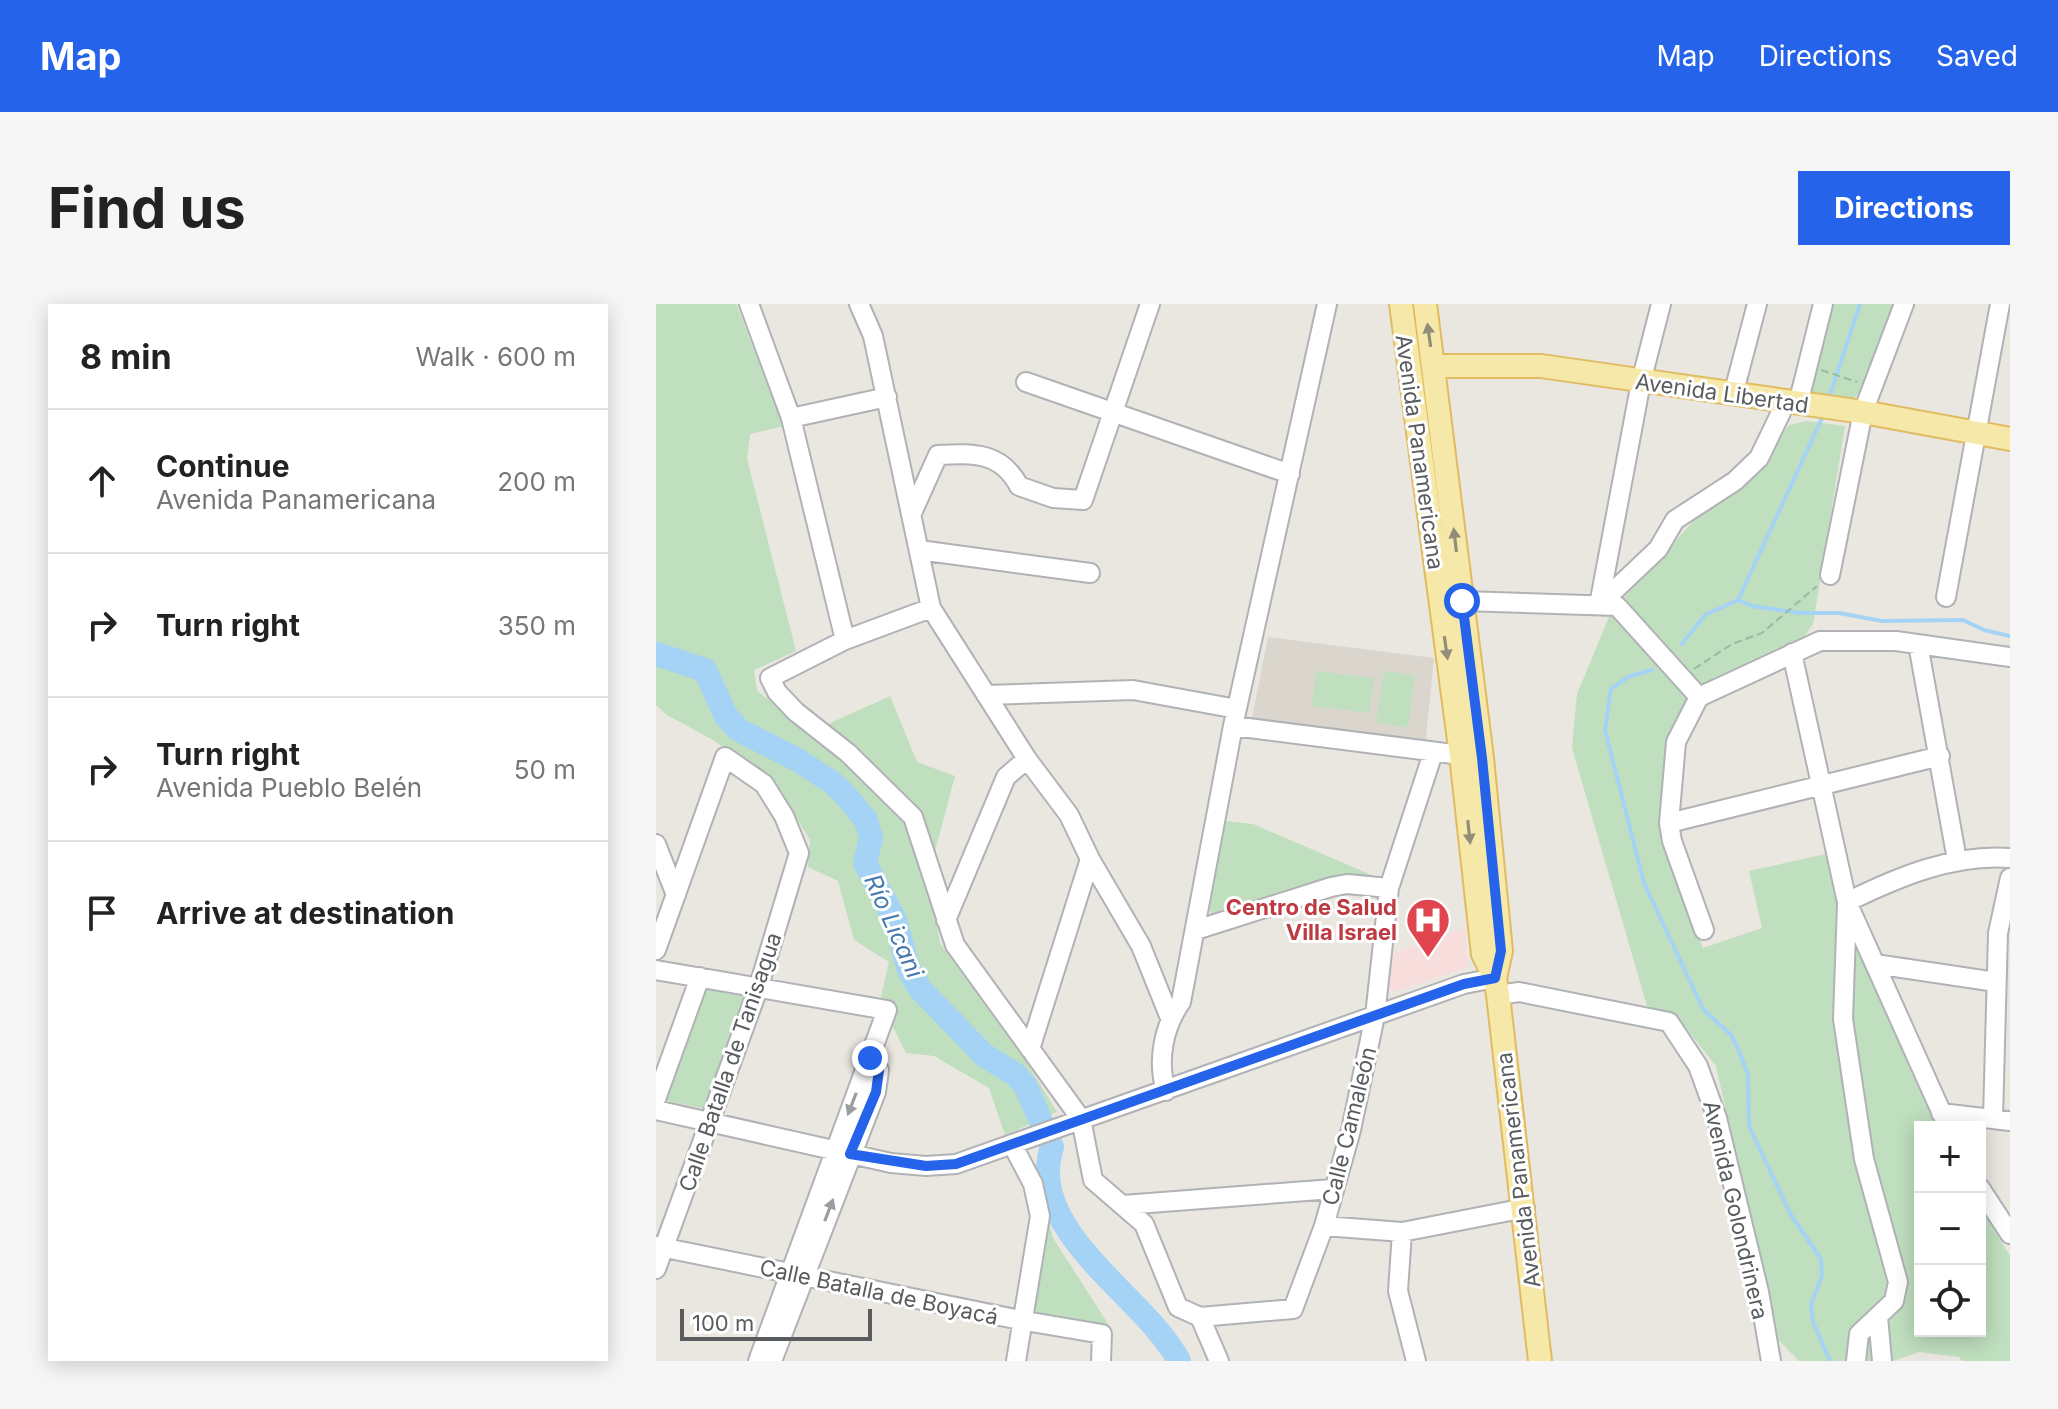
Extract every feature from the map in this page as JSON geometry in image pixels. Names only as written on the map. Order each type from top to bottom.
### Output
[{"type":"main road","name":"Avenida Panamericana","points":[[1401,304],[1461,755],[1483,954],[1497,987]]},
{"type":"main road","name":"Avenida Panamericana","points":[[1425,304],[1482,758],[1501,951],[1497,987],[1525,1208],[1540,1361]]},
{"type":"main road","name":"Avenida Libertad","points":[[1410,376],[1434,370],[1541,366],[1855,412],[2010,439]]},
{"type":"street","points":[[749,304],[791,418],[845,640]]},
{"type":"street","points":[[859,304],[873,336],[931,608],[1027,759],[1069,815],[1090,859],[1141,946],[1170,1018]]},
{"type":"street","points":[[912,513],[938,455],[974,453],[1010,468],[1019,486],[1053,498],[1083,500],[1150,304]]},
{"type":"street","points":[[1166,1091],[1160,1070],[1170,1018],[1181,1002],[1235,718],[1327,304]]},
{"type":"street","points":[[1599,605],[1641,382],[1661,304]]},
{"type":"street","points":[[1733,395],[1757,304]]},
{"type":"street","points":[[1599,605],[1658,549],[1675,520],[1735,481],[1759,458],[1799,404],[1823,304]]},
{"type":"street","points":[[1830,575],[1855,412],[1904,304]]},
{"type":"street","points":[[1946,597],[2000,304]]},
{"type":"street","points":[[1026,382],[1290,474]]},
{"type":"street","points":[[791,418],[887,397]]},
{"type":"street","points":[[919,550],[1090,573]]},
{"type":"street","points":[[1462,601],[1617,606],[1699,697]]},
{"type":"street","points":[[931,608],[845,640],[770,678],[777,692],[796,712],[848,753],[913,817],[955,945],[1081,1119],[1093,1180],[1144,1224],[1178,1307],[1200,1317],[1219,1361]]},
{"type":"street","points":[[1704,930],[1672,841],[1669,823],[1676,742],[1699,697],[1820,641],[1852,639],[1918,644],[2010,657]]},
{"type":"street","points":[[1918,644],[1957,860]]},
{"type":"street","points":[[1792,653],[1847,902],[1945,1120],[2002,1119],[1996,982],[1998,933],[2010,878]]},
{"type":"street","points":[[986,695],[1133,690],[1235,718],[1433,753],[1461,755]]},
{"type":"street","name":"Calle Camaleón","points":[[1200,1317],[1293,1309],[1324,1226],[1351,1130],[1375,1016],[1389,888],[1433,753]]},
{"type":"street","points":[[1669,823],[1940,756]]},
{"type":"street","name":"Calle Batalla de Tanisagua","points":[[656,1269],[660,1247],[758,989],[799,853],[784,816],[764,784],[725,757],[676,895]]},
{"type":"street","points":[[946,920],[1006,777],[1027,759]]},
{"type":"street","points":[[656,844],[676,895],[656,950]]},
{"type":"street","points":[[1847,902],[1887,882],[1975,855],[2010,858]]},
{"type":"street","points":[[1030,1049],[1090,859]]},
{"type":"street","points":[[1196,930],[1331,887],[1347,884],[1389,888]]},
{"type":"street","points":[[1847,902],[1843,1019],[1864,1159],[1898,1282],[1894,1301],[1859,1334],[1856,1361]]},
{"type":"street","points":[[1875,964],[1996,982]]},
{"type":"street","points":[[656,970],[887,1010],[870,1058],[879,1070],[876,1092],[842,1153],[797,1275],[772,1361]]},
{"type":"street","points":[[656,1099],[700,977]]},
{"type":"street","points":[[656,1110],[891,1163],[956,1164],[1464,984],[1497,987]]},
{"type":"street","name":"Avenida Golondrinera","points":[[1497,987],[1669,1022],[1698,1066],[1713,1104],[1759,1292],[1769,1355]]},
{"type":"street","points":[[1012,1144],[1039,1201],[1025,1321],[1016,1361]]},
{"type":"street","points":[[1123,1205],[1333,1189]]},
{"type":"street","points":[[1983,1193],[2010,1234]]},
{"type":"street","points":[[1324,1226],[1402,1232],[1525,1208]]},
{"type":"street","points":[[1402,1232],[1398,1291],[1416,1361]]},
{"type":"street","name":"Calle Batalla de Boyacá","points":[[660,1247],[1102,1334],[1101,1361]]},
{"type":"street","points":[[758,1361],[797,1275]]},
{"type":"street","points":[[1878,1317],[1882,1361]]},
{"type":"street","points":[[1769,1355],[1787,1361]]},
{"type":"path","points":[[1828,372],[1850,380]]},
{"type":"path","points":[[1681,677],[1732,644],[1762,633],[1830,575]]},
{"type":"shaded area","points":[[1268,637],[1434,658],[1425,747],[1251,723]]},
{"type":"shaded area","name":"Centro de Salud Villa Israel","points":[[1465,928],[1468,964],[1464,968],[1398,991],[1391,990],[1385,979],[1390,955]]},
{"type":"green space","points":[[656,304],[736,304],[784,426],[750,434],[747,459],[796,651],[754,670],[757,691],[837,752],[903,816],[932,893],[940,943],[1029,1066],[1057,1112],[1005,1135],[989,1088],[934,1056],[906,1053],[880,1001],[889,962],[854,940],[838,881],[808,867],[810,840],[775,784],[656,705]]},
{"type":"green space","points":[[1830,304],[1895,304],[1862,391],[1852,399],[1808,392]]},
{"type":"green space","points":[[1807,421],[1845,426],[1813,624],[1802,640],[1714,678],[1688,698],[1668,750],[1663,826],[1672,870],[1703,948],[1762,928],[1749,871],[1826,854],[1838,899],[1936,1121],[1914,1121],[1914,1337],[1986,1337],[1986,1217],[2010,1256],[2010,1361],[1962,1361],[1959,1357],[1919,1352],[1893,1361],[1799,1361],[1777,1339],[1716,1066],[1679,1019],[1647,1006],[1572,748],[1577,694],[1611,612],[1708,505],[1744,488],[1789,425]]},
{"type":"green space","points":[[1316,671],[1374,678],[1369,713],[1312,706]]},
{"type":"green space","points":[[1384,671],[1415,675],[1408,727],[1376,723]]},
{"type":"green space","points":[[890,696],[917,762],[955,776],[934,855],[920,812],[826,725]]},
{"type":"green space","points":[[1224,821],[1253,824],[1383,880],[1213,917],[1208,907]]},
{"type":"green space","points":[[702,985],[749,995],[707,1109],[661,1100]]},
{"type":"green space","points":[[1046,1210],[1053,1238],[1110,1327],[1033,1312]]},
{"type":"waterway","points":[[1829,398],[1860,304]]},
{"type":"waterway","points":[[1682,644],[1705,615],[1738,600],[1824,414]]},
{"type":"waterway","points":[[1738,600],[1752,606],[1800,613],[1839,613],[1882,621],[1963,620],[1984,630],[2010,636]]},
{"type":"waterway","name":"Río Licani","points":[[656,654],[705,670],[726,716],[739,730],[796,759],[833,783],[866,820],[871,838],[865,863],[895,920],[909,970],[920,989],[984,1055],[1016,1075],[1026,1087],[1052,1147],[1048,1178],[1056,1207],[1071,1235],[1163,1337],[1179,1361]]},
{"type":"waterway","points":[[1652,670],[1628,677],[1611,689],[1605,730],[1644,883],[1703,1009],[1731,1035],[1739,1051],[1748,1075],[1749,1126],[1791,1215],[1821,1259],[1822,1276],[1811,1304],[1813,1322],[1830,1361]]},
{"type":"place","name":"Centro de Salud Villa Israel","points":[[1428,959]]},
{"type":"route","points":[[870,1058],[879,1070],[876,1092],[850,1154],[891,1163],[926,1166],[956,1164],[1464,984],[1495,978],[1501,951],[1482,758],[1462,601]]}]
